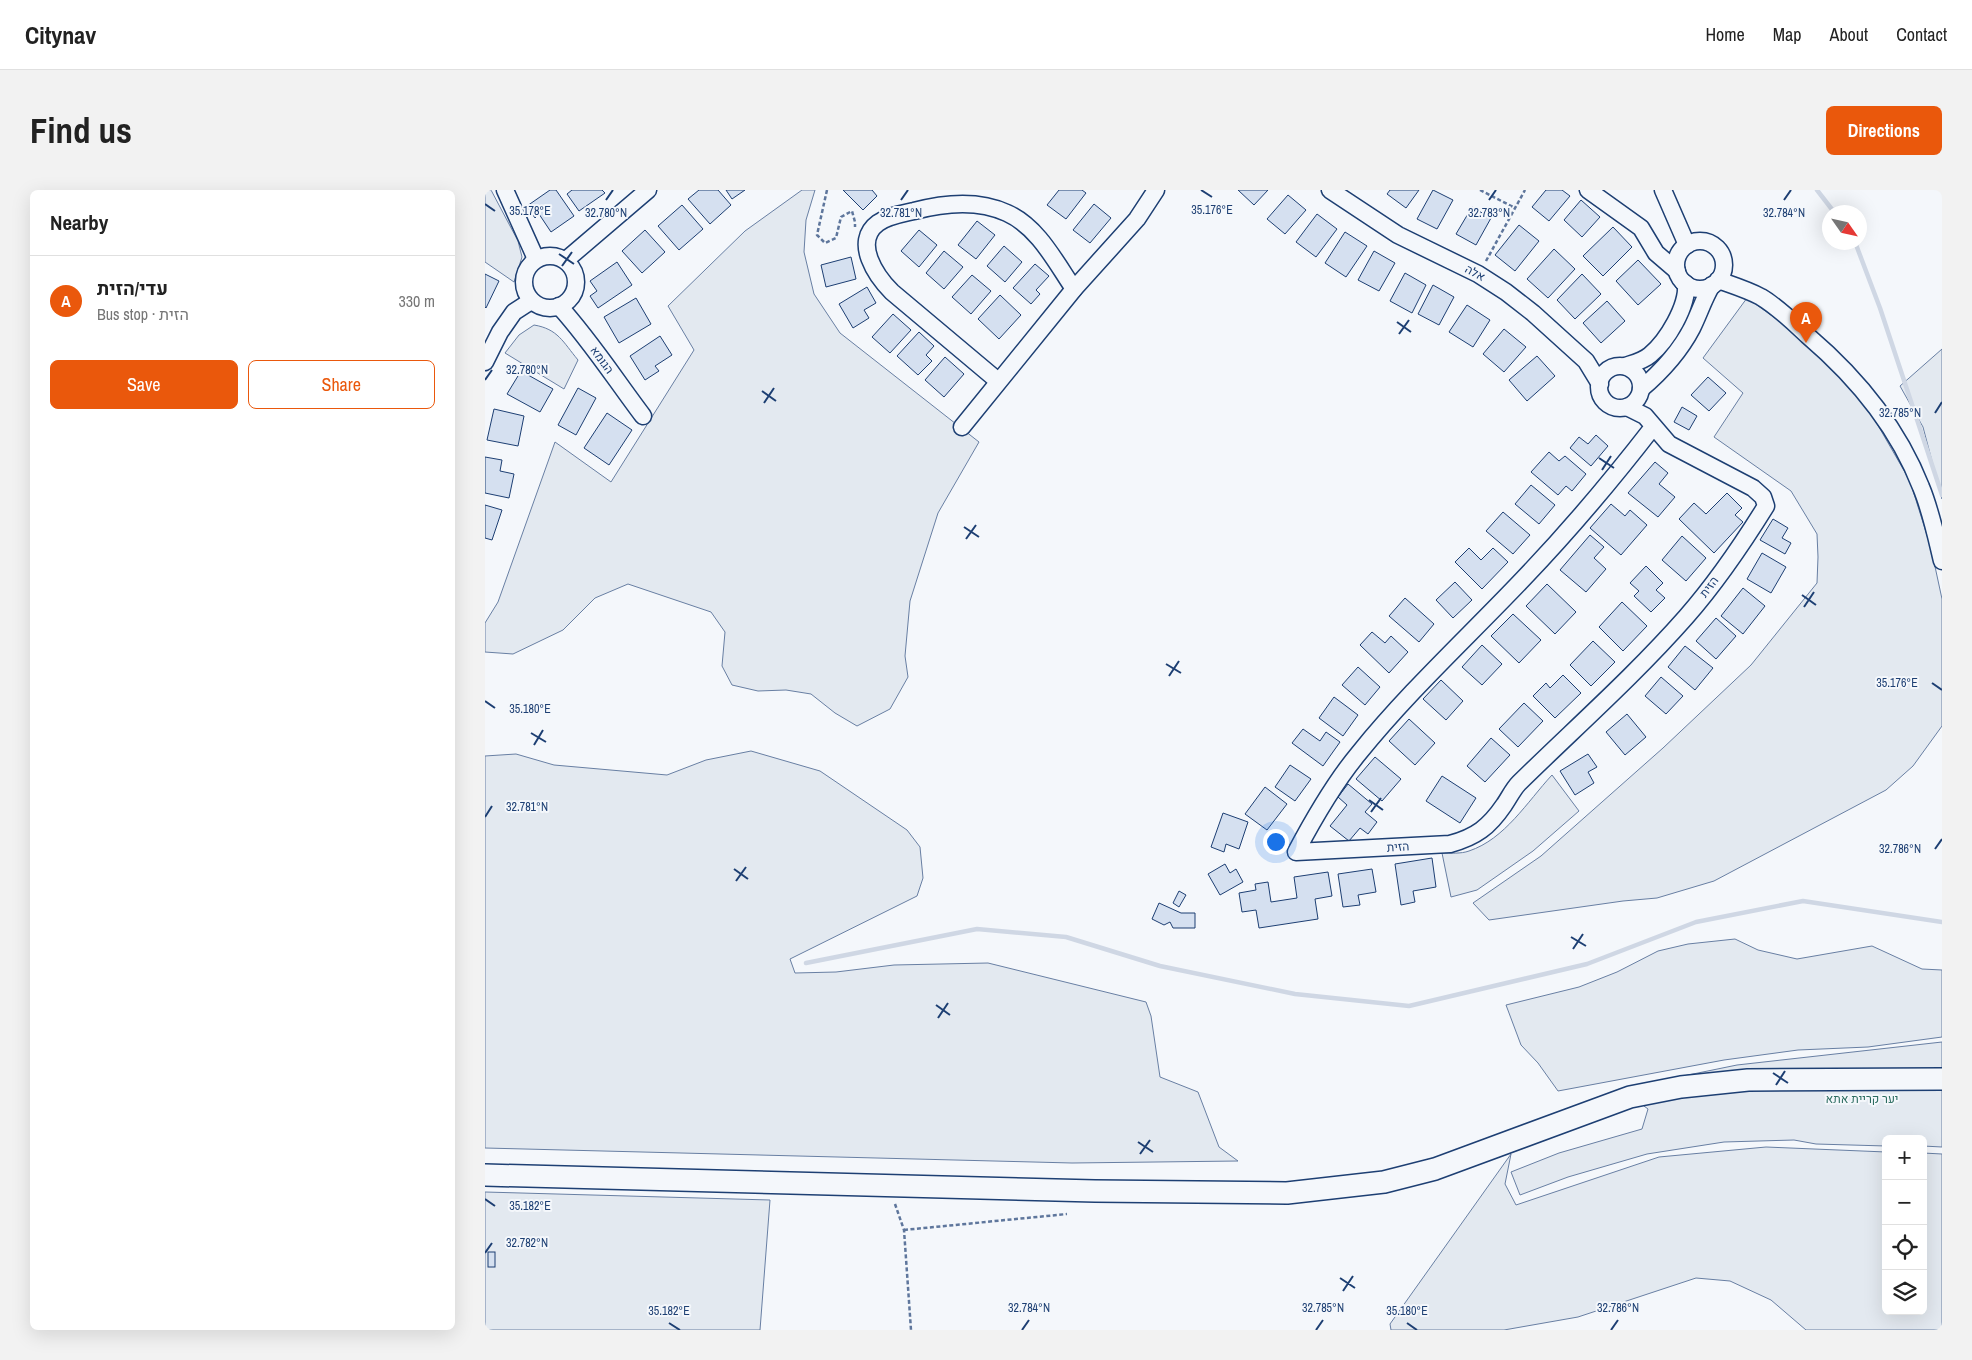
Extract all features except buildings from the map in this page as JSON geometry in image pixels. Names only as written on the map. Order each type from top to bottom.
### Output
[{"type":"main road","points":[[485,1175],[1095,1191],[1287,1193],[1384,1182],[1435,1169],[1630,1097],[1681,1087],[1748,1080],[1942,1079]]},
{"type":"street","points":[[505,190],[536,259]]},
{"type":"street","points":[[566,260],[648,190]]},
{"type":"street","points":[[962,427],[1074,289],[1137,219],[1156,190]]},
{"type":"street","name":"אלה","points":[[1330,190],[1398,235],[1478,274],[1513,297],[1586,361],[1600,384]]},
{"type":"street","points":[[1587,190],[1641,228],[1656,252],[1689,286],[1705,288],[1715,282],[1760,297],[1781,312],[1829,353],[1861,387],[1903,450],[1921,486],[1933,521],[1942,561]]},
{"type":"street","points":[[1663,190],[1687,245]]},
{"type":"street","points":[[997,382],[892,292],[880,279],[870,262],[867,249],[869,235],[876,224],[890,217],[931,206],[975,203],[1007,212],[1021,221],[1039,237],[1074,289]]},
{"type":"street","points":[[1701,241],[1715,246],[1723,259],[1722,273],[1706,295],[1691,330],[1658,374],[1641,389],[1637,400],[1627,407],[1620,408],[1607,403],[1599,391],[1602,377],[1612,368],[1643,360],[1651,355],[1667,334],[1683,306],[1687,290],[1676,263],[1678,256],[1687,245],[1701,241]]},
{"type":"street","points":[[551,255],[566,260],[575,273],[575,289],[566,302],[559,306],[544,308],[531,301],[524,287],[523,279],[530,264],[536,259],[551,255]]},
{"type":"street","points":[[485,362],[500,332],[514,312],[531,301]]},
{"type":"street","name":"הגומא","points":[[559,306],[580,328],[599,358],[643,416]]},
{"type":"street","points":[[1625,366],[1631,368],[1639,377],[1641,389]]},
{"type":"street","name":"הזית","points":[[1627,407],[1645,416],[1669,444],[1753,488],[1763,497],[1766,506],[1745,539],[1687,616],[1581,726],[1517,785],[1485,827],[1468,839],[1450,844],[1296,852],[1334,788],[1358,753],[1448,654],[1523,579],[1570,528],[1618,472],[1653,427]]},
{"type":"path","points":[[827,190],[817,235],[825,243],[836,238],[841,218],[851,211],[855,222],[853,238],[867,249]]},
{"type":"path","points":[[1480,190],[1515,208]]},
{"type":"path","points":[[1478,274],[1525,190]]},
{"type":"path","points":[[889,1186],[904,1230],[911,1330]]},
{"type":"path","points":[[904,1230],[1067,1214]]},
{"type":"green space","points":[[485,190],[491,190],[518,241],[522,257],[514,282],[485,262]]},
{"type":"green space","points":[[802,190],[815,190],[806,220],[804,252],[814,294],[840,333],[979,442],[938,513],[910,601],[905,656],[908,677],[890,709],[857,726],[835,713],[811,694],[786,690],[758,691],[732,685],[722,666],[725,632],[711,612],[628,584],[595,598],[563,630],[513,654],[485,652],[485,623],[498,602],[555,442],[611,482],[694,350],[668,306],[745,231]]},
{"type":"green space","points":[[1747,298],[1789,328],[1837,370],[1872,415],[1910,481],[1931,548],[1942,599],[1942,726],[1913,766],[1886,790],[1714,881],[1657,898],[1489,920],[1473,903],[1541,856],[1663,748],[1751,665],[1817,583],[1817,534],[1791,491],[1714,437],[1743,393],[1703,358]]},
{"type":"green space","points":[[534,325],[555,333],[578,360],[564,389],[505,353],[519,335]]},
{"type":"green space","points":[[1942,349],[1942,499],[1923,427],[1900,386]]},
{"type":"green space","points":[[751,751],[820,771],[907,830],[920,847],[923,878],[917,896],[790,959],[795,973],[836,972],[894,965],[988,963],[1146,1002],[1151,1016],[1160,1077],[1198,1092],[1219,1147],[1238,1161],[1072,1163],[485,1148],[485,756],[516,754],[554,765],[667,775],[706,760]]},
{"type":"green space","points":[[1552,775],[1579,811],[1533,851],[1477,890],[1451,897],[1442,853],[1466,852],[1494,838],[1515,819]]},
{"type":"green space","points":[[1735,939],[1758,950],[1797,959],[1872,946],[1922,969],[1942,970],[1942,1037],[1868,1047],[1798,1050],[1724,1060],[1558,1091],[1538,1063],[1521,1045],[1506,1005],[1579,987],[1617,972],[1658,951],[1688,944]]},
{"type":"green space","name":"יער קריית אתא","points":[[1942,1042],[1942,1147],[1927,1146],[1927,1135],[1882,1135],[1882,1146],[1816,1144],[1794,1140],[1724,1142],[1647,1154],[1568,1177],[1520,1195],[1511,1172],[1559,1153],[1642,1129],[1648,1109],[1644,1106],[1641,1096],[1649,1083],[1737,1065]]},
{"type":"green space","points":[[1766,1147],[1882,1152],[1882,1315],[1927,1315],[1927,1153],[1942,1154],[1942,1330],[1806,1330],[1771,1300],[1730,1281],[1696,1278],[1578,1317],[1504,1330],[1391,1330],[1390,1324],[1511,1154],[1505,1184],[1516,1205],[1659,1157]]},
{"type":"green space","points":[[485,1192],[770,1200],[760,1330],[485,1330]]},
{"type":"waterway","points":[[1817,190],[1829,205]]},
{"type":"waterway","points":[[1858,250],[1880,308],[1942,495]]},
{"type":"waterway","points":[[806,963],[977,929],[1066,937],[1160,966],[1295,994],[1409,1006],[1587,964],[1696,922],[1803,901],[1942,922]]},
{"type":"place","name":"עדי/הזית","points":[[1806,343]]}]
